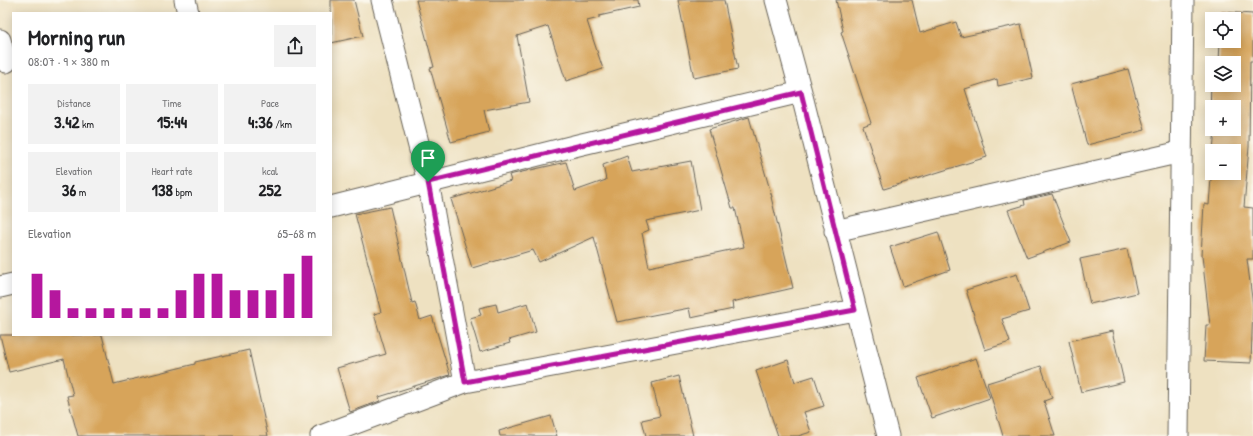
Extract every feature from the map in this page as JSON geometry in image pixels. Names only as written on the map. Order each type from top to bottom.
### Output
[{"type":"street","points":[[185,0],[188,12]]},
{"type":"street","points":[[382,0],[428,182],[465,382]]},
{"type":"street","points":[[776,0],[801,92],[888,436]]},
{"type":"street","points":[[1178,436],[1183,0]]},
{"type":"street","points":[[0,40],[6,62]]},
{"type":"street","points":[[332,207],[428,182],[801,92]]},
{"type":"street","points":[[835,231],[1181,152]]},
{"type":"street","points":[[0,287],[12,284]]},
{"type":"street","points":[[321,436],[465,382],[855,310]]},
{"type":"building","points":[[331,0],[354,0],[363,36],[332,43]]},
{"type":"building","points":[[416,0],[638,0],[639,7],[599,16],[599,18],[587,21],[603,69],[566,81],[548,26],[517,36],[529,102],[484,110],[489,132],[451,142],[430,68],[434,67]]},
{"type":"building","points":[[678,0],[724,0],[738,69],[694,78]]},
{"type":"building","points":[[836,0],[912,0],[920,33],[956,22],[961,37],[1021,24],[1033,78],[998,86],[997,79],[965,89],[987,157],[884,189],[863,126],[871,123],[841,32],[843,31]]},
{"type":"building","points":[[1241,13],[1253,14],[1253,61],[1250,61],[1249,147],[1244,207],[1253,208],[1253,259],[1247,259],[1253,306],[1251,363],[1204,361],[1206,325],[1210,325],[1201,256],[1204,204],[1209,205],[1211,180],[1241,180],[1241,144],[1214,144],[1214,136],[1241,136],[1241,100],[1210,100],[1211,92],[1241,92],[1241,56],[1219,56],[1220,48],[1241,48]]},
{"type":"building","points":[[1128,69],[1145,130],[1087,145],[1071,84]]},
{"type":"building","points":[[749,117],[772,197],[793,288],[732,302],[733,309],[691,318],[689,308],[617,322],[594,237],[539,262],[533,250],[472,268],[451,199],[511,181],[509,175],[566,162],[575,191],[606,180],[603,165],[627,156],[632,172],[691,161],[700,210],[646,221],[649,230],[642,233],[649,267],[744,247],[735,208],[732,208],[709,129]]},
{"type":"building","points":[[1052,194],[1071,242],[1027,258],[1008,210],[1025,205],[1024,200]]},
{"type":"building","points":[[390,207],[412,303],[415,302],[420,320],[432,316],[450,375],[379,397],[380,401],[350,412],[337,368],[386,354],[374,314],[381,312],[355,214]]},
{"type":"building","points":[[938,232],[950,270],[903,286],[890,247]]},
{"type":"building","points":[[1127,249],[1137,293],[1090,304],[1080,259]]},
{"type":"building","points":[[1017,274],[1029,311],[1002,319],[1010,342],[985,350],[966,290]]},
{"type":"building","points":[[528,303],[536,332],[509,340],[510,343],[480,352],[470,318],[481,315],[479,308],[496,304],[498,312]]},
{"type":"building","points":[[1112,331],[1124,382],[1081,392],[1069,341]]},
{"type":"building","points":[[0,335],[102,336],[114,384],[195,364],[195,362],[249,350],[268,436],[78,436],[67,396],[73,395],[64,359],[9,372]]},
{"type":"building","points":[[976,358],[990,398],[932,418],[918,378]]},
{"type":"building","points":[[788,360],[795,382],[814,376],[824,406],[804,412],[811,432],[798,436],[778,436],[756,371]]},
{"type":"building","points":[[1041,366],[1052,398],[1044,401],[1055,436],[1003,436],[987,383]]},
{"type":"building","points":[[679,376],[693,436],[646,436],[642,420],[660,416],[652,383]]},
{"type":"building","points":[[551,416],[557,436],[500,436],[499,431]]},
{"type":"route","points":[[801,92],[855,310],[465,382],[428,182],[578,144],[801,92]]}]
